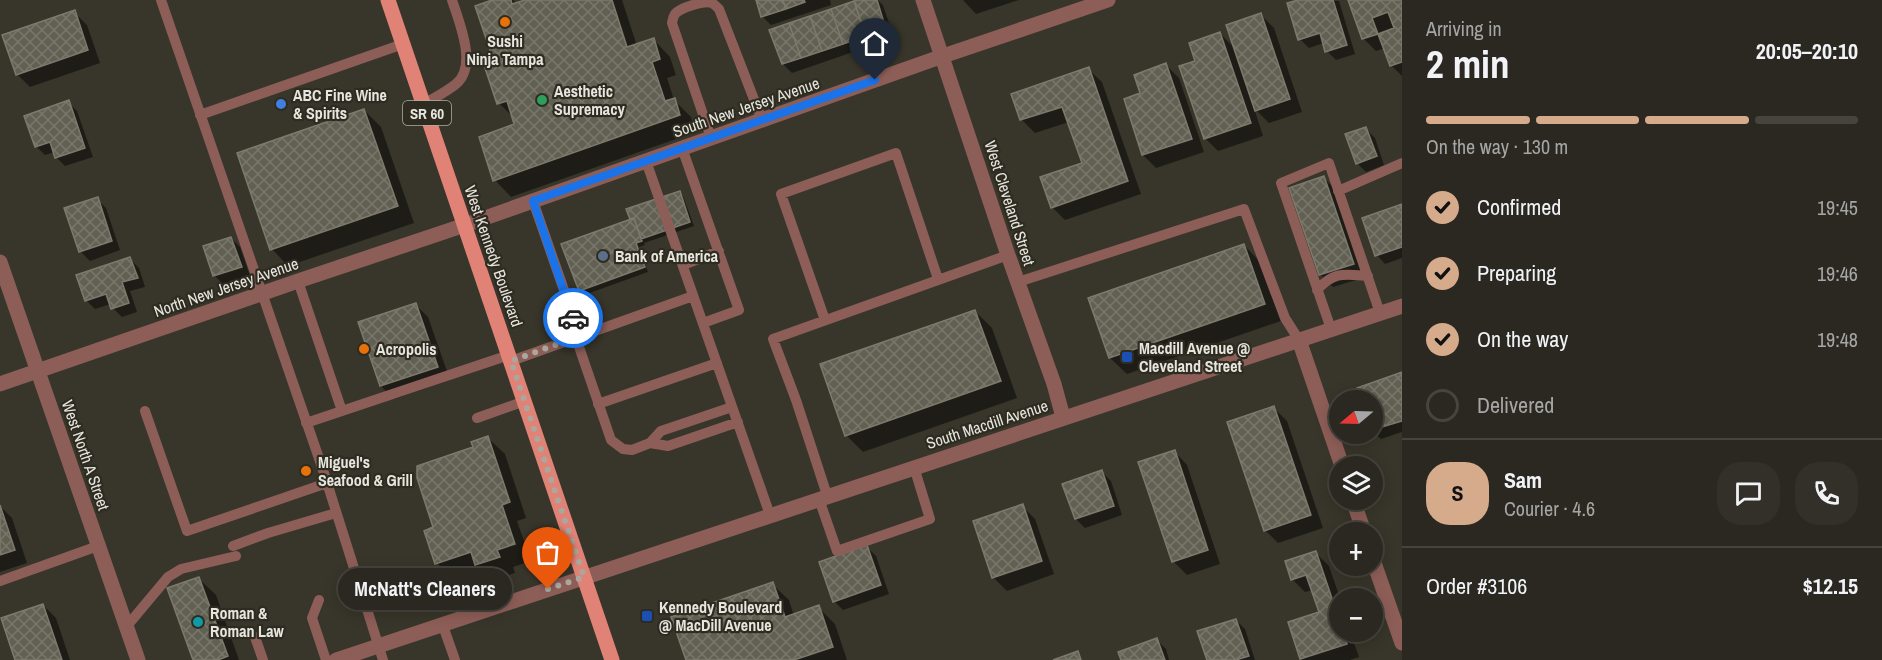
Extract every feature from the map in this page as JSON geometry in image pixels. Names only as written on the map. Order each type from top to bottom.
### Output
[{"type":"main road","name":"West Kennedy Boulevard","points":[[388,0],[612,660]]},
{"type":"street","name":"West Cleveland Street","points":[[923,0],[1008,255],[1054,384],[1063,417]]},
{"type":"street","name":"South New Jersey Avenue","points":[[465,225],[1108,0]]},
{"type":"street","name":"North New Jersey Avenue","points":[[0,384],[465,225]]},
{"type":"street","name":"West North A Street","points":[[0,262],[138,660]]},
{"type":"street","name":"South Macdill Avenue","points":[[336,660],[1402,306]]},
{"type":"street","points":[[1299,340],[1339,456]]},
{"type":"street","points":[[1379,576],[1402,643]]},
{"type":"lane","points":[[161,0],[327,483],[383,660]]},
{"type":"lane","points":[[424,104],[457,84],[463,74],[466,46],[452,0]]},
{"type":"lane","points":[[711,138],[672,23],[673,16],[678,11],[704,2],[712,3],[719,9],[762,120]]},
{"type":"lane","points":[[200,115],[403,44]]},
{"type":"lane","points":[[682,148],[739,310],[703,323]]},
{"type":"lane","points":[[825,321],[781,194],[896,153],[938,279]]},
{"type":"lane","points":[[646,161],[770,515]]},
{"type":"lane","points":[[1331,329],[1281,183],[1329,163],[1380,313]]},
{"type":"lane","points":[[1338,191],[1402,163]]},
{"type":"lane","points":[[533,201],[611,440],[623,449],[632,450],[650,443],[661,431],[732,407]]},
{"type":"lane","points":[[1018,282],[1244,209],[1285,318],[1299,340]]},
{"type":"lane","points":[[682,265],[719,251]]},
{"type":"lane","points":[[914,467],[930,519],[837,551],[796,400],[773,339],[1008,255]]},
{"type":"lane","points":[[1317,290],[1326,280],[1339,274],[1368,276]]},
{"type":"lane","points":[[298,281],[342,411]]},
{"type":"lane","points":[[306,423],[578,337],[693,296]]},
{"type":"lane","points":[[598,404],[717,363]]},
{"type":"lane","points":[[477,418],[525,401]]},
{"type":"lane","points":[[145,411],[187,531],[327,483]]},
{"type":"lane","points":[[650,443],[668,446],[738,422]]},
{"type":"lane","points":[[127,626],[168,577],[181,569],[336,513]]},
{"type":"lane","points":[[0,581],[98,546]]},
{"type":"lane","points":[[319,600],[312,618],[326,660]]},
{"type":"lane","points":[[442,623],[455,660]]},
{"type":"lane","points":[[255,637],[263,660]]},
{"type":"building","points":[[492,0],[511,0],[512,4],[525,0],[612,0],[627,47],[654,38],[660,59],[652,62],[665,101],[675,98],[680,115],[493,181],[479,137],[514,124],[507,101],[497,104],[482,59],[492,56],[475,6]]},
{"type":"building","points":[[756,0],[783,0],[786,9],[761,17]]},
{"type":"building","points":[[783,0],[804,0],[805,2],[786,9]]},
{"type":"building","points":[[877,0],[886,29],[866,36],[854,1]]},
{"type":"building","points":[[1298,0],[1333,0],[1347,45],[1325,52],[1320,33],[1298,40],[1287,3]]},
{"type":"building","points":[[1348,0],[1402,0],[1402,62],[1390,66],[1378,34],[1362,39]],"holes":[[[1388,12],[1394,28],[1378,34],[1372,18]]]},
{"type":"building","points":[[854,1],[866,36],[843,44],[831,9]]},
{"type":"building","points":[[831,9],[843,44],[822,51],[810,16]]},
{"type":"building","points":[[75,10],[88,50],[16,75],[2,35]]},
{"type":"building","points":[[1261,13],[1290,99],[1255,111],[1226,25]]},
{"type":"building","points":[[810,16],[822,51],[801,58],[789,23]]},
{"type":"building","points":[[789,23],[801,58],[782,64],[769,30]]},
{"type":"building","points":[[1220,32],[1251,123],[1204,139],[1179,66],[1195,61],[1189,43]]},
{"type":"building","points":[[1166,63],[1192,139],[1142,155],[1124,99],[1140,93],[1134,75]]},
{"type":"building","points":[[1089,67],[1128,181],[1051,208],[1040,177],[1082,163],[1062,107],[1020,120],[1011,94]]},
{"type":"building","points":[[69,100],[85,148],[55,158],[50,142],[35,147],[24,116]]},
{"type":"building","points":[[364,109],[398,206],[270,250],[237,153]]},
{"type":"building","points":[[1366,127],[1377,156],[1356,164],[1345,134]]},
{"type":"building","points":[[1324,176],[1354,264],[1319,275],[1289,188]]},
{"type":"building","points":[[680,191],[690,222],[641,239],[634,218],[630,219],[626,209]]},
{"type":"building","points":[[98,197],[112,241],[79,252],[64,208]]},
{"type":"building","points":[[1402,204],[1402,247],[1375,256],[1362,218]]},
{"type":"building","name":"Bank of America","points":[[634,218],[642,241],[636,243],[645,267],[579,291],[561,244]]},
{"type":"building","points":[[231,237],[242,267],[213,276],[203,246]]},
{"type":"building","points":[[1244,244],[1265,304],[1109,358],[1088,298]]},
{"type":"building","points":[[130,257],[138,278],[122,282],[129,303],[111,309],[106,294],[85,301],[76,275]]},
{"type":"building","points":[[416,303],[438,367],[380,386],[358,322]]},
{"type":"building","points":[[975,310],[1001,381],[845,436],[820,364]]},
{"type":"building","points":[[1402,372],[1402,421],[1383,427],[1383,390],[1358,390],[1357,388]]},
{"type":"building","points":[[1274,406],[1311,515],[1264,531],[1227,422]]},
{"type":"building","points":[[488,436],[510,502],[502,505],[515,544],[497,550],[500,557],[475,565],[471,552],[435,564],[424,531],[433,527],[417,478],[417,466],[473,447],[471,442]]},
{"type":"building","points":[[1175,450],[1208,550],[1172,562],[1138,462]]},
{"type":"building","points":[[1102,470],[1114,506],[1075,519],[1062,484]]},
{"type":"building","points":[[1023,504],[1042,561],[992,578],[973,521]]},
{"type":"building","points":[[0,505],[15,550],[0,555]]},
{"type":"building","points":[[867,545],[881,585],[833,602],[819,562]]},
{"type":"building","points":[[1316,551],[1329,589],[1329,642],[1346,642],[1347,644],[1300,659],[1288,622],[1319,612],[1306,575],[1291,580],[1285,561]]},
{"type":"building","name":"Roman & Roman Law","points":[[199,577],[228,656],[218,660],[193,660],[167,588]]},
{"type":"building","points":[[773,582],[785,617],[819,605],[833,647],[794,660],[686,660],[671,617]]},
{"type":"building","points":[[43,604],[62,660],[15,660],[1,618]]},
{"type":"building","points":[[1236,619],[1249,656],[1236,660],[1207,660],[1197,631]]},
{"type":"building","points":[[1157,638],[1165,660],[1121,660],[1118,652]]},
{"type":"building","points":[[1078,651],[1081,660],[1053,660]]},
{"type":"way so far","points":[[548,589],[584,577],[511,361],[580,336],[573,318]]},
{"type":"place","name":"Sushi Ninja Tampa","points":[[505,22]]},
{"type":"place","name":"Aesthetic Supremacy","points":[[542,100]]},
{"type":"place","name":"ABC Fine Wine & Spirits","points":[[281,104]]},
{"type":"place","name":"Bank of America","points":[[603,256]]},
{"type":"place","name":"Acropolis","points":[[364,349]]},
{"type":"place","name":"Macdill Avenue @ Cleveland Street","points":[[1127,357]]},
{"type":"place","name":"Miguel's Seafood & Grill","points":[[306,471]]},
{"type":"place","name":"McNatt's Cleaners","points":[[548,589]]},
{"type":"place","name":"Kennedy Boulevard @ MacDill Avenue","points":[[647,616]]},
{"type":"place","name":"Roman & Roman Law","points":[[198,622]]},
{"type":"route","points":[[573,318],[533,201],[875,80]]}]
